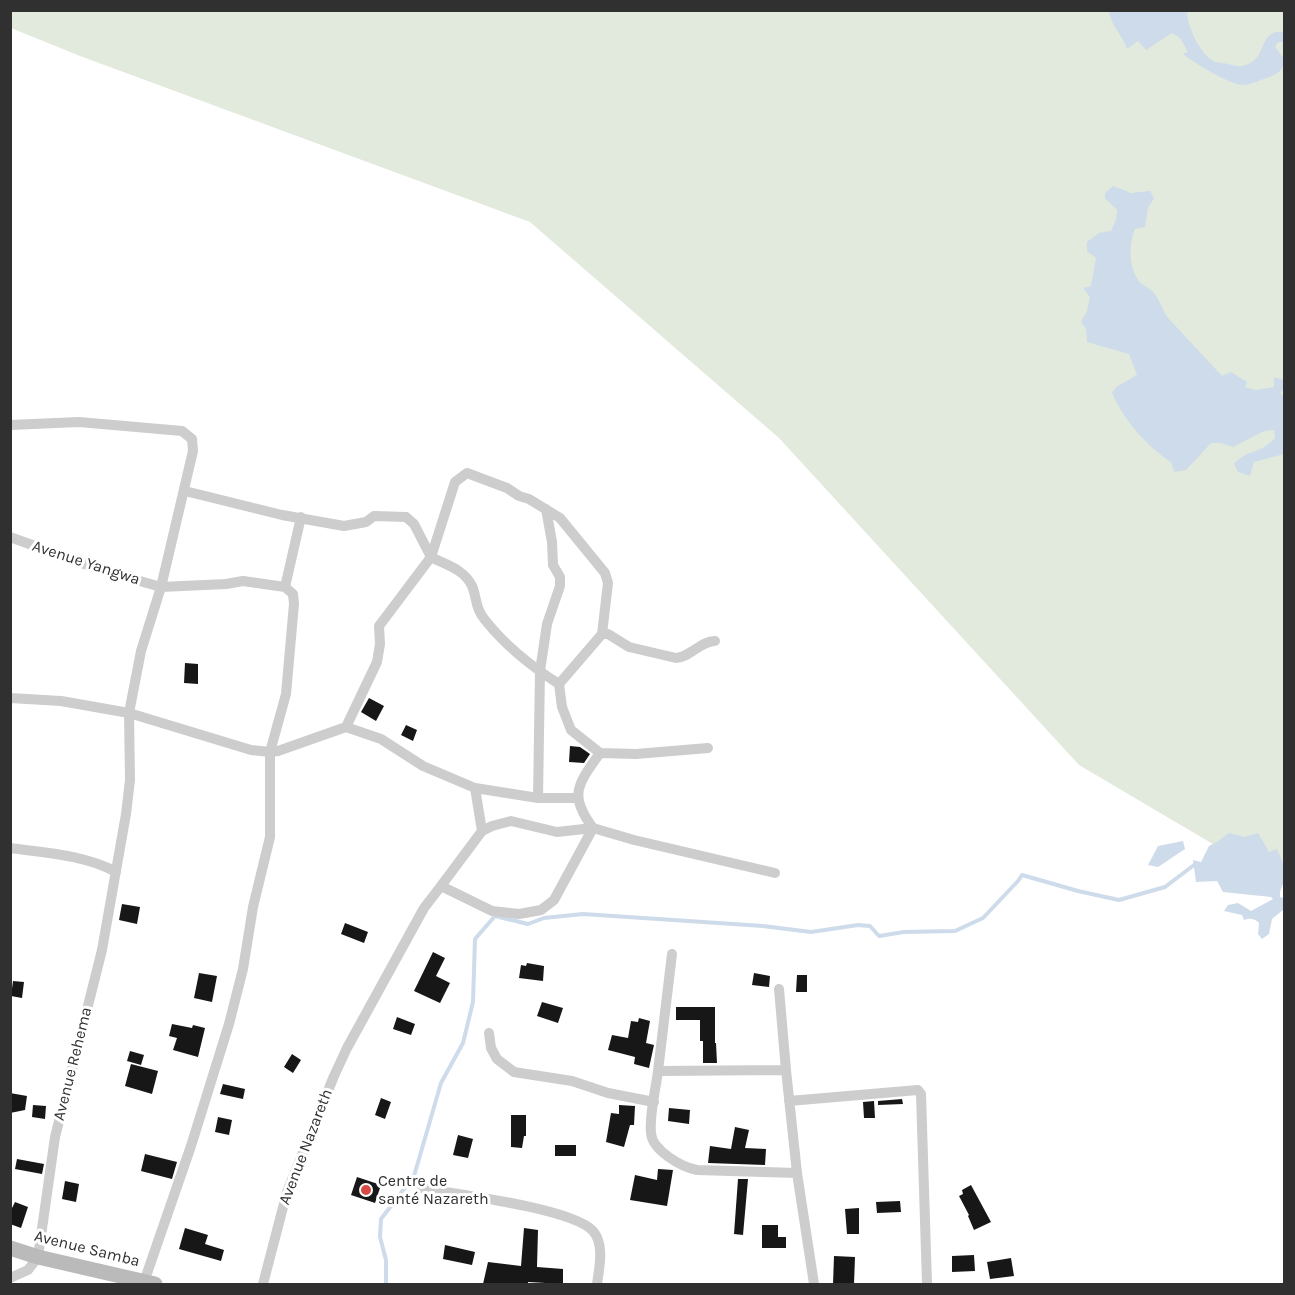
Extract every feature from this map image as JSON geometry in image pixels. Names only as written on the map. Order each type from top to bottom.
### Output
[{"type":"street","name":"Avenue Rehema","points":[[10,425],[79,422],[182,431],[192,439],[193,451],[161,587],[141,651],[129,713],[130,780],[116,872],[102,950],[55,1137],[38,1257]]},
{"type":"street","points":[[346,727],[377,662],[380,626],[431,557],[455,482],[467,473],[507,488],[560,518],[605,573],[608,583],[602,634],[559,684],[562,707],[571,730],[600,753],[708,748]]},
{"type":"street","points":[[185,491],[282,515],[344,526],[366,522],[375,516],[406,517],[414,524],[431,557],[458,569],[465,576],[472,586],[477,609],[486,621],[540,671],[559,684]]},
{"type":"street","points":[[538,798],[540,671],[547,624],[560,586],[560,577],[551,556],[552,542],[546,509]]},
{"type":"street","points":[[150,1283],[229,1024],[243,969],[270,837],[270,752],[286,694],[294,604],[293,594],[285,587],[301,517]]},
{"type":"street","name":"Avenue Yangwa","points":[[10,537],[101,570],[161,587],[243,581],[285,587]]},
{"type":"street","points":[[602,634],[608,634],[629,647],[676,658],[683,657],[705,642],[715,641]]},
{"type":"street","points":[[10,698],[61,701],[129,713],[251,750],[270,752],[278,752],[346,727],[381,739],[415,762],[475,788],[538,798],[578,798]]},
{"type":"street","points":[[593,828],[582,813],[578,798],[584,777],[600,753]]},
{"type":"street","points":[[475,788],[482,831],[511,821],[557,832],[593,828],[634,840],[775,873]]},
{"type":"street","points":[[441,886],[492,911],[519,914],[541,910],[554,900],[593,828]]},
{"type":"street","name":"Avenue Nazareth","points":[[263,1284],[287,1192],[347,1048],[424,908],[482,831]]},
{"type":"street","points":[[10,848],[102,864],[116,872]]},
{"type":"street","points":[[672,954],[651,1134],[657,1146],[686,1168],[797,1173]]},
{"type":"street","points":[[779,989],[797,1173],[814,1284]]},
{"type":"street","points":[[489,1033],[491,1048],[497,1059],[514,1072],[572,1081],[608,1093],[654,1102]]},
{"type":"street","points":[[658,1071],[786,1070]]},
{"type":"street","points":[[789,1101],[918,1090],[921,1094],[927,1284]]},
{"type":"street","points":[[420,1188],[533,1208],[572,1218],[593,1231],[601,1250],[597,1284]]},
{"type":"street","name":"Avenue Samba","points":[[10,1248],[38,1257],[150,1283]]},
{"type":"street","points":[[10,1278],[28,1270],[38,1257]]},
{"type":"shaded area","points":[[10,11],[1284,11],[1284,886],[1079,765],[779,438],[530,222],[80,56],[11,28]]},
{"type":"water","points":[[1109,11],[1187,11],[1192,32],[1204,53],[1215,62],[1237,66],[1251,63],[1270,35],[1275,32],[1284,32],[1284,42],[1278,42],[1275,47],[1284,59],[1283,66],[1271,77],[1240,85],[1188,58],[1183,54],[1188,52],[1180,38],[1172,33],[1146,50],[1138,41],[1127,49]]},
{"type":"water","points":[[1113,186],[1131,193],[1150,191],[1154,198],[1148,208],[1145,227],[1135,229],[1131,262],[1135,275],[1154,293],[1168,318],[1222,376],[1231,372],[1247,382],[1245,387],[1256,390],[1274,387],[1274,377],[1284,380],[1284,389],[1280,393],[1284,396],[1284,454],[1254,462],[1250,476],[1238,472],[1234,464],[1270,443],[1275,438],[1274,430],[1264,431],[1233,447],[1211,443],[1186,470],[1174,472],[1171,462],[1153,448],[1129,422],[1112,393],[1116,387],[1137,375],[1129,354],[1087,342],[1086,329],[1081,322],[1087,311],[1090,297],[1083,288],[1091,286],[1096,258],[1087,251],[1087,242],[1099,233],[1111,231],[1117,210],[1105,198],[1105,193]]},
{"type":"water","points":[[1229,833],[1245,837],[1258,833],[1269,852],[1277,849],[1283,863],[1284,880],[1280,897],[1284,898],[1284,909],[1272,919],[1269,934],[1262,939],[1258,934],[1259,923],[1257,921],[1244,920],[1242,915],[1224,911],[1228,905],[1238,903],[1251,911],[1273,899],[1271,897],[1223,892],[1217,881],[1196,882],[1193,860],[1201,862],[1209,846]]},
{"type":"water","points":[[1183,841],[1185,849],[1158,867],[1148,865],[1158,846]]},
{"type":"building","points":[[185,663],[198,664],[198,684],[184,683]]},
{"type":"building","points":[[369,698],[384,706],[376,721],[361,712]]},
{"type":"building","points":[[406,725],[417,730],[413,741],[401,735]]},
{"type":"building","points":[[570,746],[580,747],[590,754],[584,763],[569,762]]},
{"type":"building","points":[[122,904],[140,907],[137,924],[119,920]]},
{"type":"building","points":[[345,923],[368,932],[364,943],[341,934]]},
{"type":"building","points":[[433,952],[445,958],[436,976],[450,983],[440,1003],[414,991]]},
{"type":"building","points":[[527,963],[544,966],[543,981],[519,978],[521,965],[526,966]]},
{"type":"building","points":[[199,973],[217,976],[212,1002],[194,998]]},
{"type":"building","points":[[754,973],[770,976],[769,987],[752,985]]},
{"type":"building","points":[[797,975],[807,975],[807,992],[796,992]]},
{"type":"building","points":[[13,981],[24,982],[22,998],[11,996]]},
{"type":"building","points":[[542,1002],[563,1008],[558,1023],[537,1016]]},
{"type":"building","points":[[676,1007],[715,1007],[717,1063],[703,1063],[700,1020],[676,1020]]},
{"type":"building","points":[[397,1017],[415,1024],[411,1035],[393,1029]]},
{"type":"building","points":[[639,1018],[650,1021],[646,1043],[654,1045],[649,1068],[634,1064],[635,1057],[608,1050],[612,1035],[628,1038],[631,1021],[638,1022]]},
{"type":"building","points":[[172,1024],[205,1028],[198,1057],[173,1050],[177,1038],[169,1036]]},
{"type":"building","points":[[130,1051],[144,1055],[141,1065],[127,1061]]},
{"type":"building","points":[[292,1054],[301,1060],[293,1073],[284,1067]]},
{"type":"building","points":[[131,1064],[158,1071],[152,1094],[125,1086]]},
{"type":"building","points":[[223,1084],[245,1089],[243,1099],[220,1094]]},
{"type":"building","points":[[10,1093],[27,1096],[25,1110],[10,1113]]},
{"type":"building","points":[[381,1098],[391,1102],[385,1119],[375,1115]]},
{"type":"building","points":[[902,1099],[903,1104],[878,1105],[878,1101]]},
{"type":"building","points":[[874,1101],[875,1118],[864,1118],[863,1102]]},
{"type":"building","points":[[33,1105],[46,1106],[45,1119],[32,1117]]},
{"type":"building","points":[[619,1105],[635,1106],[634,1125],[630,1125],[624,1147],[606,1142],[611,1113],[619,1114]]},
{"type":"building","points":[[669,1108],[690,1110],[689,1124],[668,1121]]},
{"type":"building","points":[[511,1115],[526,1115],[526,1136],[524,1136],[522,1148],[511,1147]]},
{"type":"building","points":[[218,1117],[232,1120],[229,1135],[215,1132]]},
{"type":"building","points":[[735,1127],[749,1130],[745,1148],[766,1149],[765,1165],[708,1163],[710,1146],[731,1149]]},
{"type":"building","points":[[458,1135],[473,1139],[468,1158],[453,1155]]},
{"type":"building","points":[[555,1145],[576,1145],[576,1156],[555,1156]]},
{"type":"building","points":[[145,1154],[177,1162],[172,1179],[141,1171]]},
{"type":"building","points":[[17,1159],[44,1164],[42,1174],[15,1169]]},
{"type":"building","points":[[658,1169],[673,1170],[667,1206],[630,1200],[635,1175],[657,1180]]},
{"type":"building","name":"Centre de santé Nazareth","points":[[357,1177],[381,1185],[375,1203],[351,1195]]},
{"type":"building","points":[[738,1179],[748,1179],[743,1235],[734,1234]]},
{"type":"building","points":[[65,1181],[79,1184],[76,1202],[62,1199]]},
{"type":"building","points":[[971,1185],[991,1222],[974,1230],[959,1196],[963,1194],[962,1190]]},
{"type":"building","points":[[900,1201],[901,1212],[877,1213],[876,1202]]},
{"type":"building","points":[[15,1202],[28,1207],[21,1228],[10,1224],[10,1212]]},
{"type":"building","points":[[859,1208],[859,1234],[847,1234],[845,1209]]},
{"type":"building","points":[[762,1225],[778,1225],[778,1237],[786,1237],[786,1248],[762,1248]]},
{"type":"building","points":[[185,1228],[208,1235],[205,1244],[224,1250],[221,1261],[179,1249]]},
{"type":"building","points":[[524,1228],[538,1230],[537,1267],[563,1269],[563,1284],[528,1282],[528,1284],[483,1284],[488,1262],[521,1266]]},
{"type":"building","points":[[445,1245],[475,1252],[472,1265],[443,1259]]},
{"type":"building","points":[[974,1255],[975,1271],[952,1272],[952,1256]]},
{"type":"building","points":[[834,1256],[855,1257],[854,1284],[833,1284]]},
{"type":"building","points":[[1011,1258],[1014,1276],[990,1279],[987,1262]]},
{"type":"waterway","points":[[386,1284],[386,1260],[380,1237],[381,1219],[414,1176],[441,1083],[463,1043],[473,1002],[475,939],[495,916],[528,924],[544,918],[583,914],[763,926],[811,932],[858,925],[870,926],[879,936],[904,932],[955,931],[983,918],[1022,875],[1119,900],[1165,887],[1194,865],[1198,866]]},
{"type":"place","name":"Centre de santé Nazareth","points":[[366,1190]]}]
